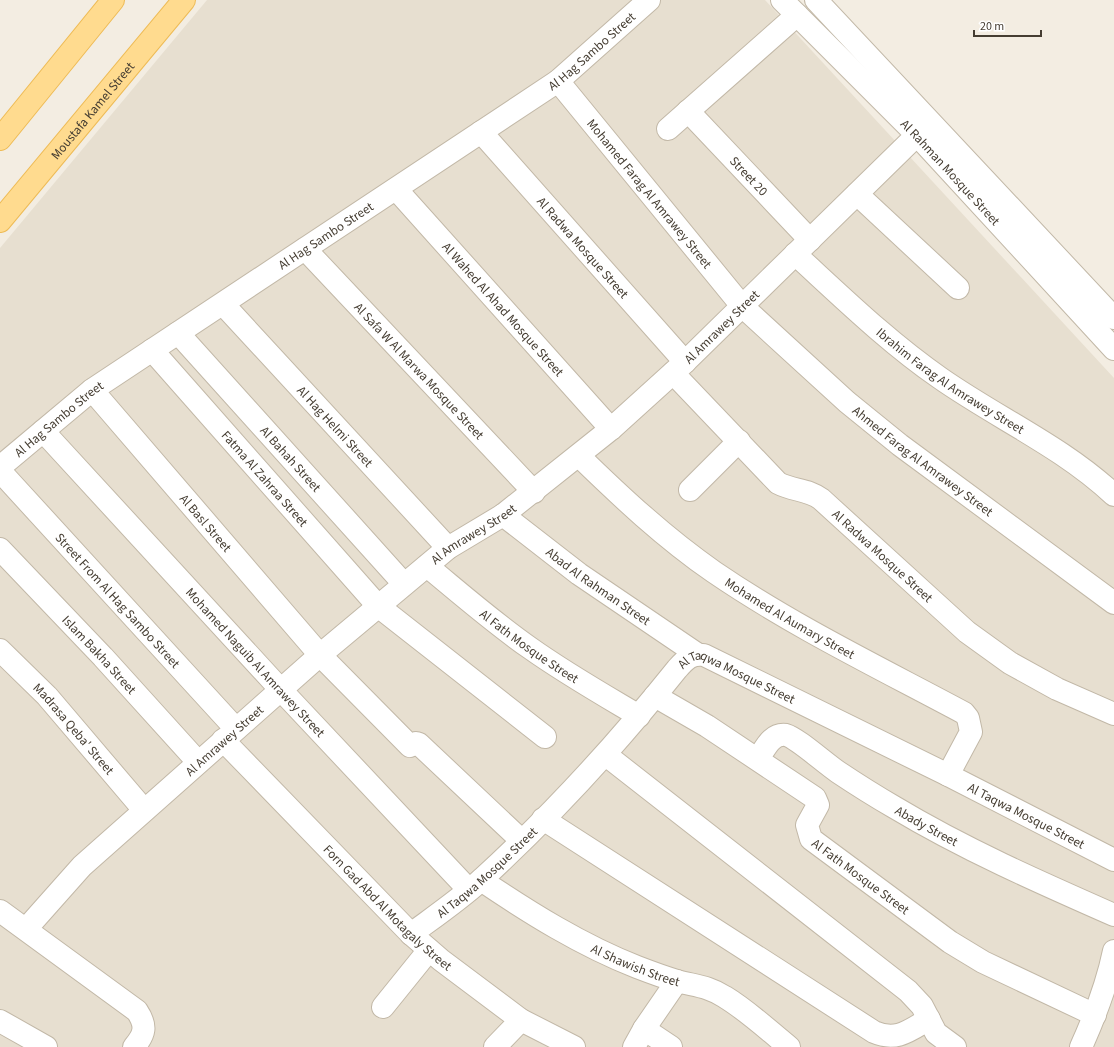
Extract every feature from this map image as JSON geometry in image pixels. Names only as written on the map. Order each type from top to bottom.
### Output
[{"type":"main road","points":[[0,139],[113,0]]},
{"type":"main road","name":"Moustafa Kamel Street","points":[[0,221],[184,0]]},
{"type":"street","name":"Al Hag Sambo Street","points":[[0,467],[92,390],[558,81],[649,0]]},
{"type":"street","name":"Al Rahman Mosque Street","points":[[816,0],[1114,318]]},
{"type":"street","name":"Al Rahman Mosque Street","points":[[790,7],[917,135],[1114,349]]},
{"type":"street","points":[[668,129],[688,111],[790,7]]},
{"type":"street","name":"Mohamed Farag Al Amrawey Street","points":[[558,81],[742,306]]},
{"type":"street","name":"Street 20","points":[[688,111],[802,247]]},
{"type":"street","name":"Al Radwa Mosque Street","points":[[481,132],[739,441],[778,483],[787,488],[806,490],[821,499],[967,632],[1017,666],[1057,689],[1114,714]]},
{"type":"street","name":"Al Amrawey Street","points":[[26,929],[82,866],[320,655],[448,548],[503,515],[534,492],[611,429],[679,368],[917,135]]},
{"type":"street","name":"Al Wahed Al Ahad Mosque Street","points":[[396,189],[611,429]]},
{"type":"street","points":[[857,194],[958,288]]},
{"type":"street","name":"Ibrahim Farag Al Amrawey Street","points":[[802,247],[882,331],[939,378],[1077,465],[1114,496]]},
{"type":"street","name":"Al Safa W Al Marwa Mosque Street","points":[[305,249],[534,492]]},
{"type":"street","name":"Al Hag Helmi Street","points":[[223,304],[448,548]]},
{"type":"street","name":"Ahmed Farag Al Amrawey Street","points":[[742,306],[847,402],[900,445],[1114,603]]},
{"type":"street","name":"Al Bahah Street","points":[[178,333],[404,584]]},
{"type":"street","name":"Fatma Al Zahraa Street","points":[[152,350],[378,606],[544,737]]},
{"type":"street","name":"Al Basl Street","points":[[92,390],[320,655],[410,746],[416,743],[419,744],[522,840]]},
{"type":"street","name":"Mohamed Naguib Al Amrawey Street","points":[[43,432],[281,690],[475,885]]},
{"type":"street","points":[[690,490],[739,441]]},
{"type":"street","name":"Mohamed Al Aumary Street","points":[[579,456],[620,496],[654,525],[713,571],[783,616],[964,713],[968,718],[971,732],[948,774]]},
{"type":"street","name":"Street From Al Hag Sambo Street","points":[[0,471],[230,734]]},
{"type":"street","name":"Abad Al Rahman Street","points":[[503,515],[579,574],[697,654]]},
{"type":"street","name":"Islam Bakha Street","points":[[0,548],[103,657],[198,762]]},
{"type":"street","name":"Al Fath Mosque Street","points":[[427,566],[478,610],[530,648],[583,683],[639,716]]},
{"type":"street","name":"Madrasa Qeba' Street","points":[[0,650],[46,696],[144,810]]},
{"type":"street","name":"Al Taqwa Mosque Street","points":[[411,934],[475,885],[522,840],[606,755],[687,658],[697,654],[704,655],[948,774],[1114,860]]},
{"type":"street","name":"Al Fath Mosque Street","points":[[655,696],[758,759],[817,801],[817,809],[807,825],[810,839],[950,942],[983,962],[1095,1015]]},
{"type":"street","name":"Forn Gad Abd Al Motagaly Street","points":[[230,734],[411,934],[429,950],[521,1020],[574,1047]]},
{"type":"street","name":"Abady Street","points":[[758,759],[772,738],[777,735],[788,736],[838,772],[881,800],[951,839],[1009,868],[1114,915]]},
{"type":"street","points":[[606,755],[908,991],[929,1018],[936,1033],[955,1047]]},
{"type":"street","points":[[543,819],[874,1032],[883,1036],[894,1037],[904,1033],[929,1018]]},
{"type":"street","name":"Al Shawish Street","points":[[475,885],[596,949],[636,967],[678,981],[698,984],[724,996],[749,1013],[790,1047]]},
{"type":"street","points":[[0,911],[137,1011],[145,1028],[142,1037],[134,1047]]},
{"type":"street","points":[[383,1007],[429,950]]},
{"type":"street","points":[[1080,1047],[1095,1015],[1109,974],[1114,951]]},
{"type":"street","points":[[671,1047],[639,1038],[678,981]]},
{"type":"street","points":[[495,1047],[521,1020]]},
{"type":"street","points":[[0,1022],[46,1047]]},
{"type":"shaded area","points":[[207,0],[765,0],[1114,378],[1114,1047],[0,1047],[0,248]]}]
